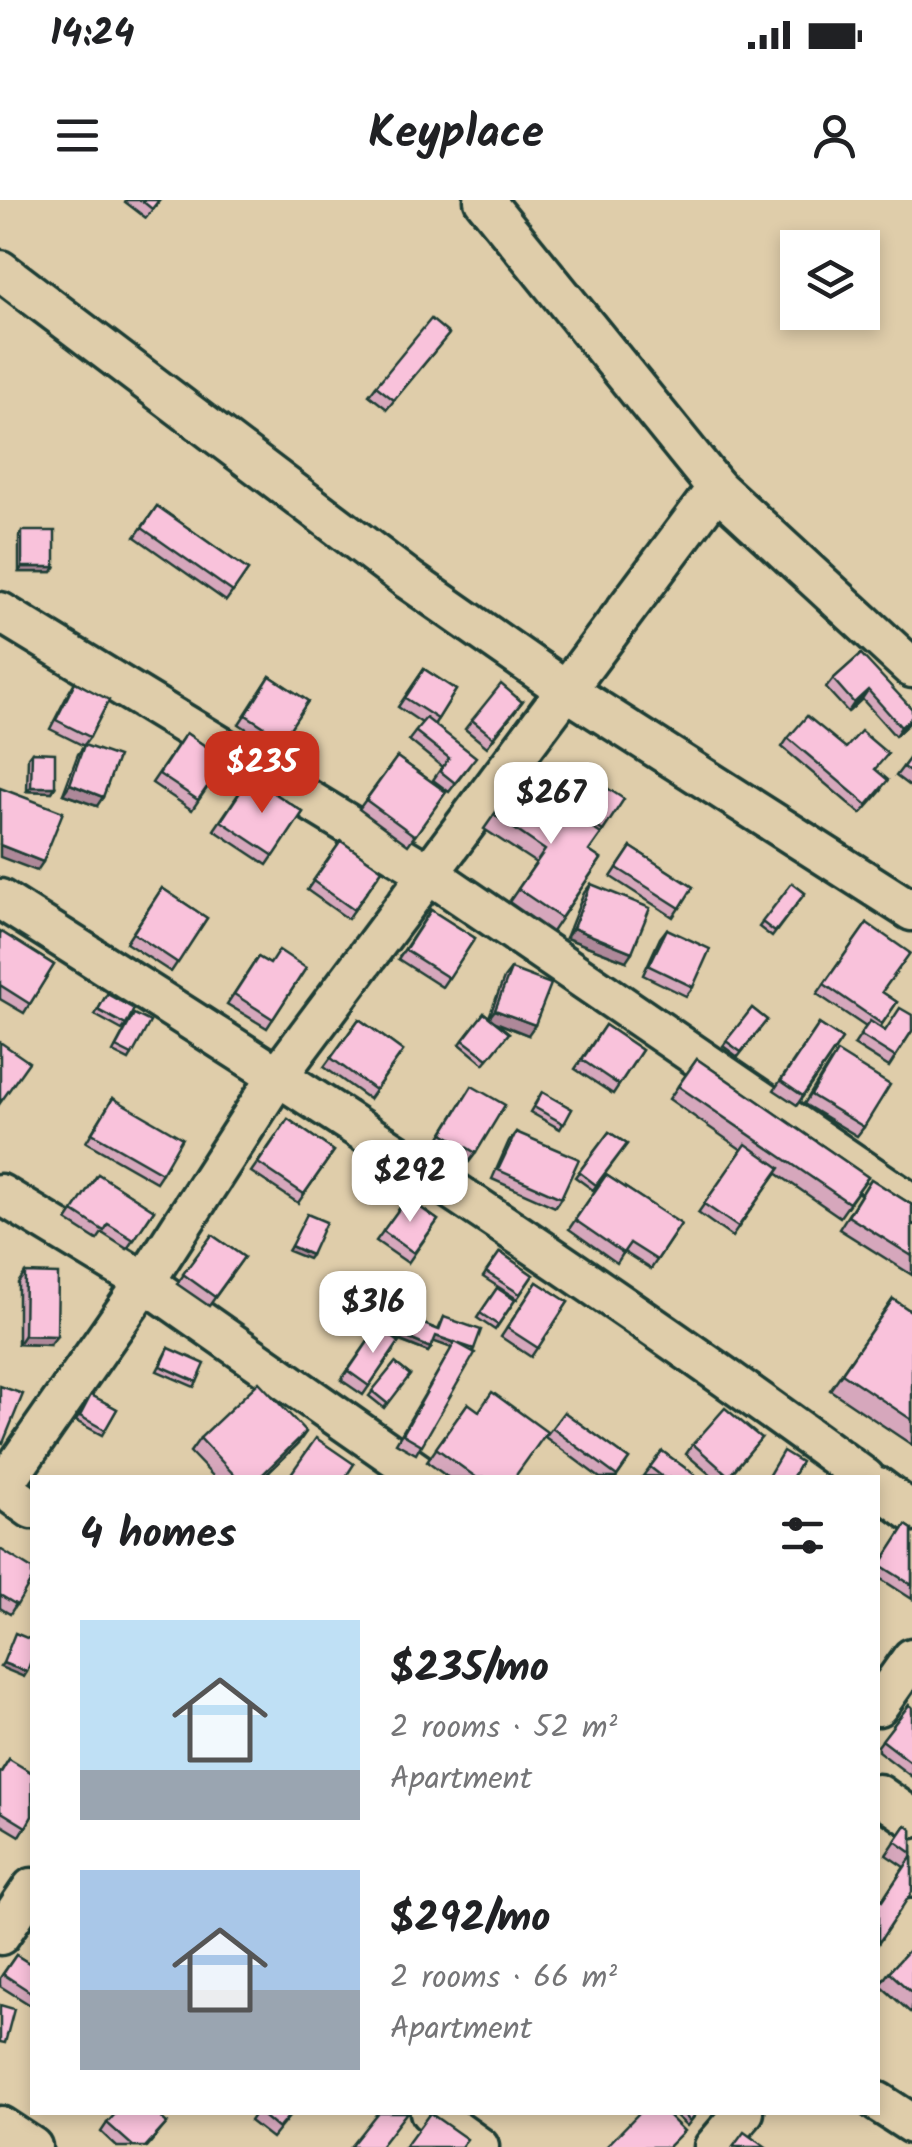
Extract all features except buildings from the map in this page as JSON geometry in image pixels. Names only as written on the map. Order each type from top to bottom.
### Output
[{"type":"street","points":[[484,200],[717,488],[912,668]]},
{"type":"street","points":[[0,270],[409,580],[569,692],[912,911]]},
{"type":"street","points":[[9,1493],[279,1074],[569,692],[717,488]]},
{"type":"street","points":[[0,612],[430,874],[912,1204]]},
{"type":"street","points":[[0,899],[279,1074],[705,1360],[861,1475]]},
{"type":"street","points":[[0,1194],[144,1282],[421,1475]]},
{"type":"street","points":[[880,1488],[912,1512]]},
{"type":"street","points":[[880,1703],[912,1658]]},
{"type":"street","points":[[880,1795],[912,1818]]},
{"type":"street","points":[[0,1936],[30,1891]]},
{"type":"street","points":[[880,1957],[912,1919]]},
{"type":"street","points":[[880,2103],[912,2124]]},
{"type":"street","points":[[434,2115],[479,2147]]},
{"type":"street","points":[[714,2147],[741,2115]]},
{"type":"street","points":[[0,2126],[32,2147]]}]
